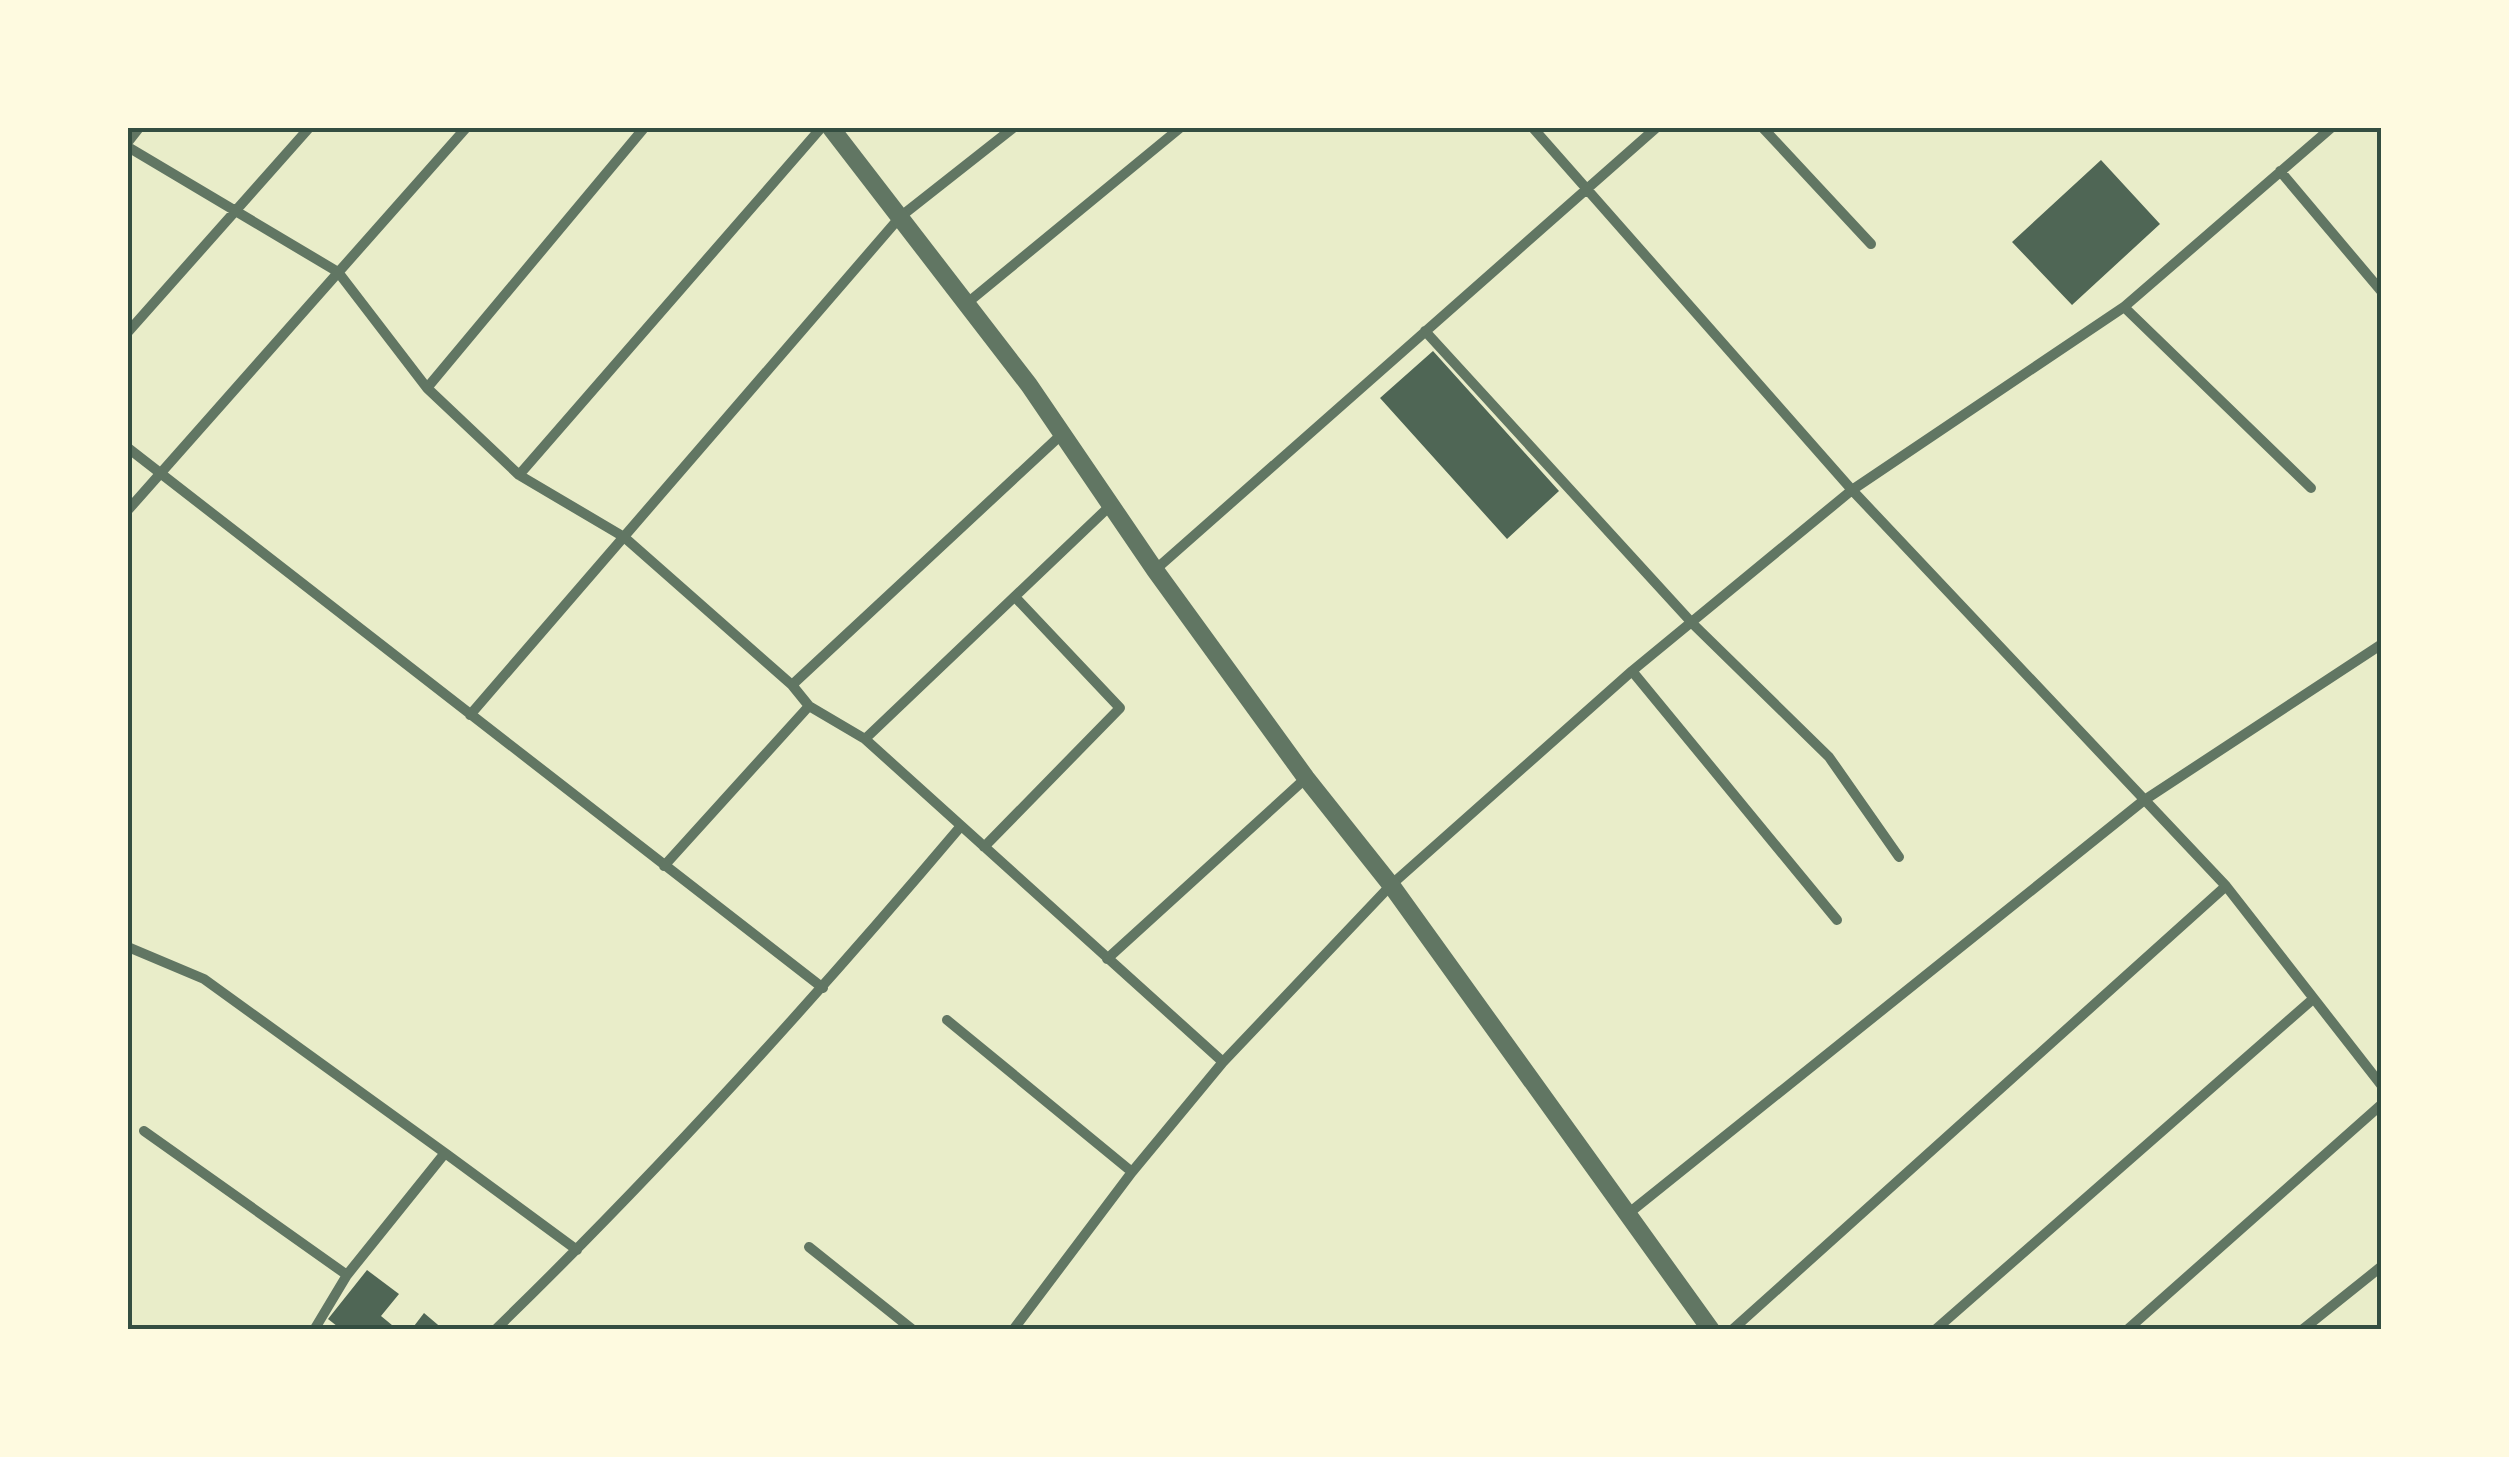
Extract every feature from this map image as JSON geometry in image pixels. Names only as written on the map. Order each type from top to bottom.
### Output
[{"type":"street","points":[[139,128],[128,145],[338,272],[427,388],[519,474],[624,536],[792,685],[809,706],[865,739],[1223,1062]]},
{"type":"street","points":[[128,332],[309,128]]},
{"type":"street","points":[[128,510],[466,128]]},
{"type":"street","points":[[427,388],[644,128]]},
{"type":"street","points":[[519,474],[821,128]]},
{"type":"street","points":[[831,128],[1062,434],[1155,570],[1306,778],[1391,885],[1711,1330]]},
{"type":"street","points":[[470,715],[900,217],[1013,128]]},
{"type":"street","points":[[966,304],[1180,128]]},
{"type":"street","points":[[1533,128],[1852,490],[2226,886],[2382,1086]]},
{"type":"street","points":[[1155,570],[1656,128]]},
{"type":"street","points":[[1763,128],[1870,244]]},
{"type":"street","points":[[1013,1330],[1132,1172],[1223,1062],[1391,885],[1632,671],[1852,490],[2124,307],[2330,128]]},
{"type":"street","points":[[2280,171],[2382,292]]},
{"type":"street","points":[[2124,307],[2311,488]]},
{"type":"street","points":[[1425,331],[1693,624],[1829,758],[1898,857]]},
{"type":"street","points":[[792,685],[1062,434]]},
{"type":"street","points":[[128,448],[823,988]]},
{"type":"street","points":[[865,739],[1111,505]]},
{"type":"street","points":[[984,848],[1120,708],[1014,597]]},
{"type":"street","points":[[1629,1213],[2142,801],[2382,644]]},
{"type":"street","points":[[1632,671],[1838,920]]},
{"type":"street","points":[[664,866],[809,706]]},
{"type":"street","points":[[1107,959],[1306,778]]},
{"type":"street","points":[[495,1330],[652,1174],[823,988],[961,826]]},
{"type":"street","points":[[1732,1330],[2226,886]]},
{"type":"street","points":[[128,947],[204,979],[578,1250]]},
{"type":"street","points":[[1935,1330],[2313,999]]},
{"type":"street","points":[[948,1020],[1132,1172]]},
{"type":"street","points":[[2127,1330],[2382,1104]]},
{"type":"street","points":[[144,1130],[347,1275]]},
{"type":"street","points":[[314,1330],[347,1275],[445,1153]]},
{"type":"street","points":[[809,1247],[913,1330]]},
{"type":"street","points":[[2302,1330],[2382,1266]]},
{"type":"street","points":[[1950,1318],[1958,1330]]},
{"type":"building","points":[[2101,160],[2160,224],[2072,305],[2012,242]]},
{"type":"building","points":[[1433,351],[1559,491],[1507,539],[1380,398]]},
{"type":"building","points":[[367,1270],[399,1294],[381,1316],[398,1330],[342,1330],[328,1319]]},
{"type":"building","points":[[424,1313],[444,1330],[411,1330]]}]
